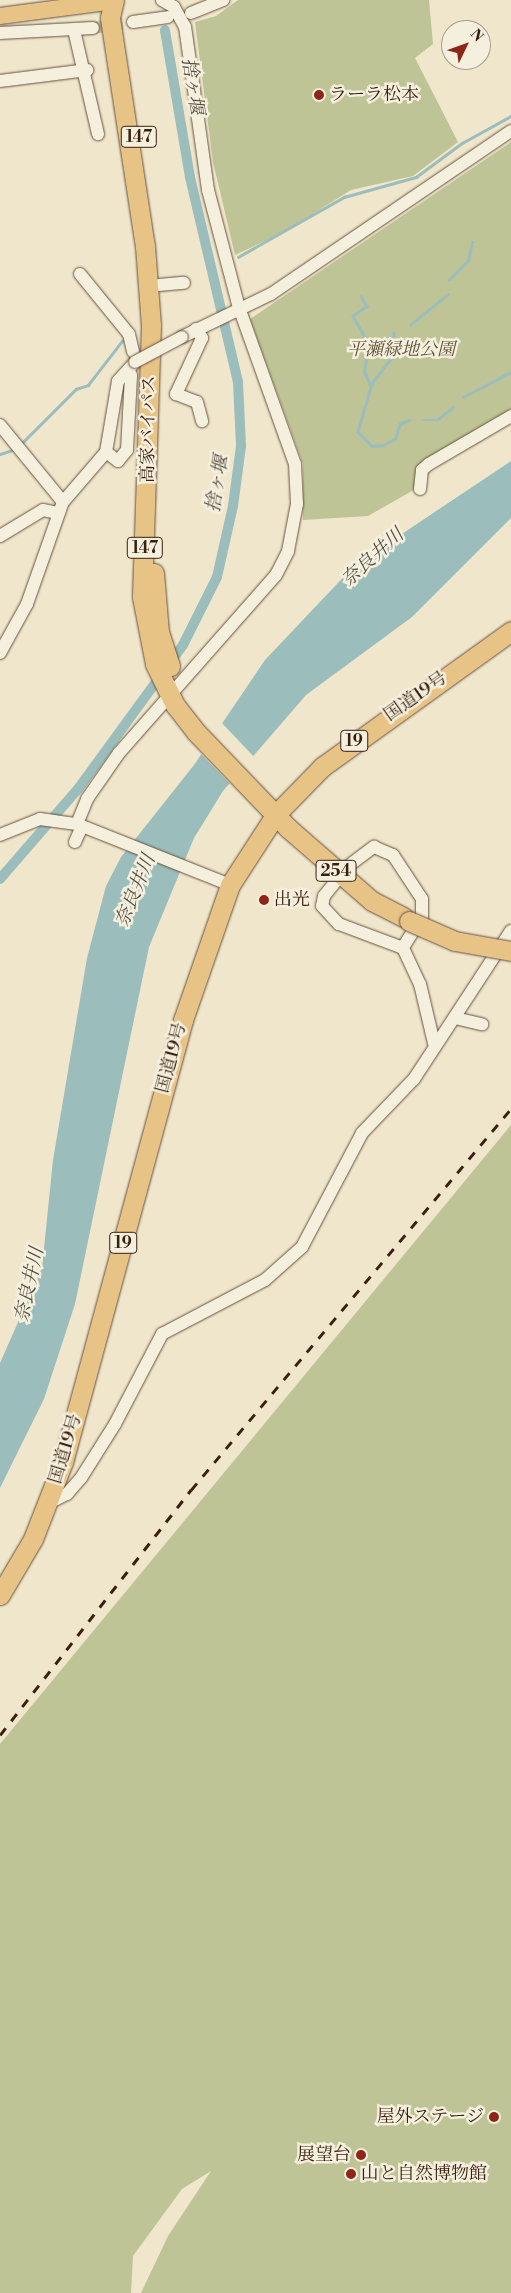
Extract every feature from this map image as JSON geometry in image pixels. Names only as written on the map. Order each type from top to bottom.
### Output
[{"type":"highway","name":"高家バイパス","points":[[116,0],[120,16],[159,285],[154,570],[160,658]]},
{"type":"highway","name":"高家バイパス","points":[[116,0],[110,18],[146,252],[138,349],[142,598],[160,658],[174,691],[274,805]]},
{"type":"highway","name":"国道19号","points":[[0,1594],[50,1503],[183,1020],[230,885],[274,805],[360,736],[511,630]]},
{"type":"highway","name":"254","points":[[274,805],[344,871],[372,901],[455,941],[511,951]]},
{"type":"main road","points":[[0,16],[116,0]]},
{"type":"street","points":[[75,842],[102,776],[174,691],[261,596],[288,551],[295,525],[295,464],[235,310],[208,190],[184,27],[164,0]]},
{"type":"street","points":[[191,13],[223,0]]},
{"type":"street","points":[[133,22],[168,16]]},
{"type":"street","points":[[0,33],[93,28]]},
{"type":"street","points":[[74,30],[87,70],[98,134]]},
{"type":"street","points":[[0,81],[87,70]]},
{"type":"street","points":[[0,653],[28,604],[61,507],[106,452],[118,381],[138,349],[182,337],[291,281],[511,132]]},
{"type":"street","points":[[80,274],[138,349]]},
{"type":"street","points":[[159,285],[184,283]]},
{"type":"street","points":[[196,330],[202,338],[176,394],[197,402],[202,421]]},
{"type":"street","points":[[106,452],[118,461],[127,450],[132,375]]},
{"type":"street","points":[[420,489],[422,470],[429,464],[511,416]]},
{"type":"street","points":[[0,424],[61,507]]},
{"type":"street","points":[[0,536],[43,510],[61,507]]},
{"type":"street","points":[[0,835],[40,819],[82,826],[230,885]]},
{"type":"street","points":[[402,948],[422,917],[422,899],[393,855],[374,847],[344,871],[324,896],[322,906],[328,916],[339,924],[402,948],[420,984],[434,1043]]},
{"type":"street","points":[[50,1503],[67,1494],[80,1478],[115,1424],[162,1334],[265,1280],[302,1247],[362,1133],[414,1079],[434,1043],[455,1018],[511,931]]},
{"type":"street","points":[[455,1018],[482,1024]]},
{"type":"green space","name":"ラーラ松本","points":[[238,0],[429,0],[433,44],[415,58],[458,142],[413,176],[351,190],[282,233],[235,255],[213,162],[195,22],[216,16]]},
{"type":"green space","name":"平瀬緑地公園","points":[[511,142],[511,412],[451,448],[412,491],[368,516],[303,520],[303,464],[250,319]]},
{"type":"green space","points":[[511,1125],[511,2293],[141,2293],[168,2236],[211,2171],[182,2189],[133,2256],[131,2293],[0,2293],[0,1744]]},
{"type":"water","name":"奈良井川","points":[[511,461],[511,518],[412,617],[306,695],[223,791],[194,838],[149,947],[75,1304],[44,1399],[0,1488],[0,1363],[42,1268],[53,1160],[87,958],[106,886],[121,857],[194,765],[265,660],[354,566]]},
{"type":"pier","points":[[221,722],[255,758],[231,785],[200,753]]},
{"type":"waterway","name":"捨ヶ堰","points":[[0,879],[78,789],[183,645],[217,577],[233,506],[241,446],[238,382],[190,177],[165,30]]},
{"type":"waterway","points":[[238,257],[344,197],[416,177],[462,143],[511,116]]},
{"type":"waterway","points":[[449,280],[468,260],[472,242]]},
{"type":"waterway","points":[[410,325],[448,294]]},
{"type":"waterway","points":[[361,296],[367,306],[353,316],[368,342],[365,373],[371,386]]},
{"type":"waterway","points":[[394,333],[392,358],[372,384],[358,432],[372,446],[383,445],[395,439],[400,424],[409,420]]},
{"type":"waterway","points":[[21,444],[76,389],[88,385],[122,341]]},
{"type":"waterway","points":[[463,397],[511,372]]},
{"type":"waterway","points":[[423,420],[437,420],[453,407]]},
{"type":"waterway","points":[[0,454],[12,450]]},
{"type":"tunnel","points":[[93,28],[133,22]]},
{"type":"railway","points":[[0,1735],[191,1490],[511,1108]]},
{"type":"place","name":"ラーラ松本","points":[[319,95]]},
{"type":"place","name":"出光","points":[[264,900]]},
{"type":"place","name":"屋外ステージ","points":[[494,2117]]},
{"type":"place","name":"展望台","points":[[361,2155]]},
{"type":"place","name":"山と自然博物館","points":[[351,2174]]}]
